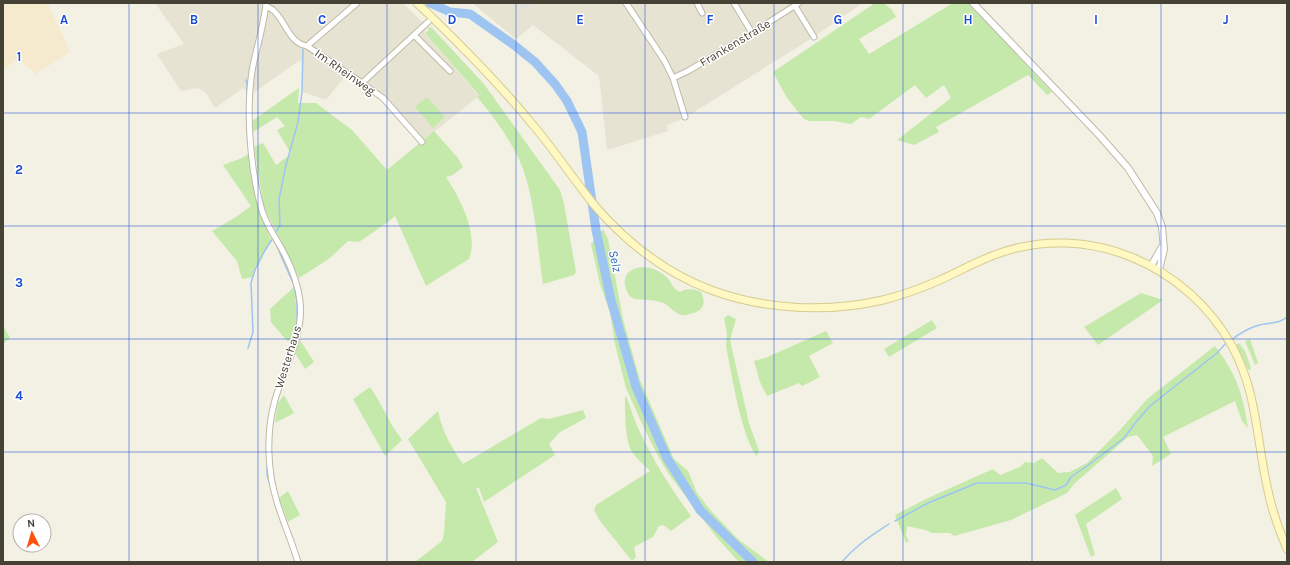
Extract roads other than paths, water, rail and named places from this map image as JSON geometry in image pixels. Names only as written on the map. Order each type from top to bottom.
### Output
[{"type":"main road","points":[[417,3],[487,72],[532,122],[596,207],[615,228],[634,246],[660,264],[684,278],[722,294],[753,302],[798,308],[839,307],[869,303],[912,292],[1002,252],[1023,246],[1045,243],[1081,244],[1104,248],[1132,256],[1158,270],[1195,299],[1209,314],[1225,335],[1242,367],[1252,396],[1269,497],[1276,522],[1287,548]]},
{"type":"street","points":[[307,46],[357,3]]},
{"type":"street","points":[[626,3],[664,60],[673,78],[685,117]]},
{"type":"street","points":[[697,3],[702,13]]},
{"type":"street","points":[[734,3],[752,33]]},
{"type":"street","name":"Im Rheinweg","points":[[266,4],[275,12],[292,37],[382,98],[422,142]]},
{"type":"street","name":"Westerhaus","points":[[266,4],[250,84],[250,131],[255,175],[261,208],[296,282],[300,302],[299,323],[293,351],[274,402],[270,438],[270,469],[277,501],[298,562]]},
{"type":"street","name":"Frankenstraße","points":[[673,78],[688,71],[752,33],[797,4],[814,37]]},
{"type":"street","points":[[975,4],[1105,141],[1128,168],[1157,213],[1164,236],[1164,249],[1158,270]]},
{"type":"street","points":[[362,83],[428,22]]},
{"type":"street","points":[[414,35],[450,71]]},
{"type":"street","points":[[1151,266],[1163,245],[1164,236]]},
{"type":"waterway","name":"Selz","points":[[430,3],[450,12],[470,14],[514,45],[535,62],[555,84],[567,101],[582,132],[596,230],[611,300],[636,387],[667,458],[700,510],[753,562]]},
{"type":"waterway","points":[[275,234],[280,225],[279,199],[286,165],[298,122],[302,92],[303,49]]},
{"type":"waterway","points":[[246,80],[247,84]]},
{"type":"waterway","points":[[247,86],[247,102]]},
{"type":"waterway","points":[[247,103],[247,132]]},
{"type":"waterway","points":[[248,348],[253,332],[251,283],[255,270],[273,238]]},
{"type":"waterway","points":[[274,240],[278,249]]},
{"type":"waterway","points":[[279,251],[293,283]]},
{"type":"waterway","points":[[294,286],[297,301],[297,324]]},
{"type":"waterway","points":[[1231,340],[1253,327],[1284,320],[1287,317]]},
{"type":"waterway","points":[[895,521],[928,503],[977,483],[1026,483],[1055,490],[1066,485],[1071,477],[1124,438],[1150,406],[1217,353],[1226,343]]},
{"type":"waterway","points":[[277,387],[292,345]]},
{"type":"waterway","points":[[267,452],[267,475],[271,488]]},
{"type":"waterway","points":[[842,562],[858,546],[889,524]]}]
